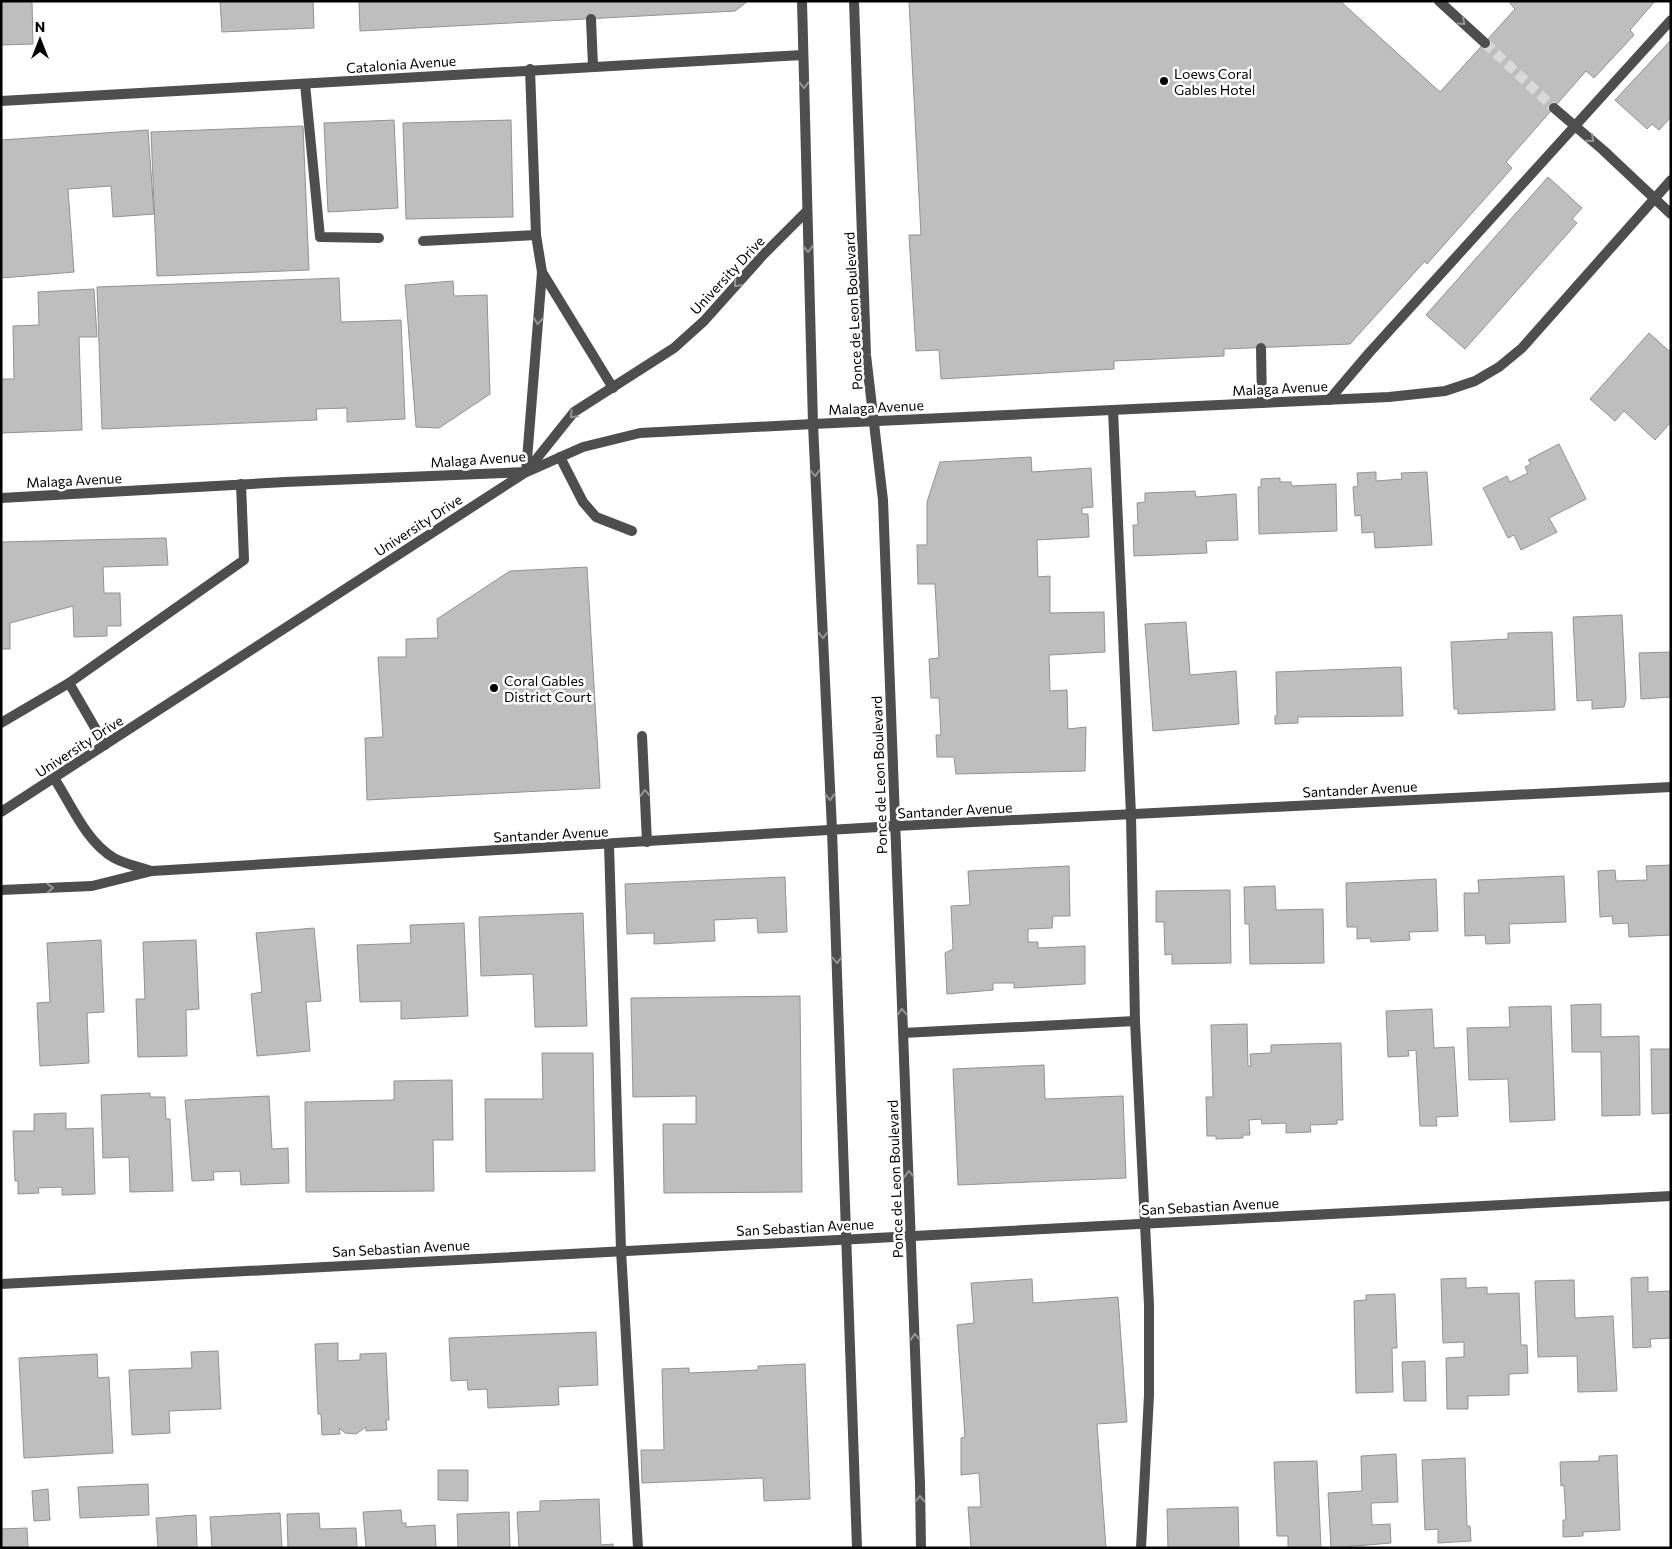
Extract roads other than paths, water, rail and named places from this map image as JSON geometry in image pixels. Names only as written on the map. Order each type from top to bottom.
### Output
[{"type":"street","points":[[802,1],[813,424],[832,830],[857,1548]]},
{"type":"street","name":"Ponce de Leon Boulevard","points":[[854,1],[866,355],[883,500],[921,1548]]},
{"type":"street","points":[[1438,1],[1485,43]]},
{"type":"street","points":[[591,19],[593,66]]},
{"type":"street","points":[[1329,400],[1369,353],[1671,20]]},
{"type":"street","name":"Catalonia Avenue","points":[[1,101],[530,69],[803,55]]},
{"type":"street","points":[[526,472],[542,272],[536,235],[530,69]]},
{"type":"street","points":[[305,84],[320,237],[379,238]]},
{"type":"street","points":[[1554,108],[1671,214]]},
{"type":"street","name":"Malaga Avenue","points":[[1,498],[241,484],[526,472],[601,442],[640,433],[1329,400],[1436,393],[1475,381],[1499,367],[1522,348],[1671,180]]},
{"type":"street","name":"University Drive","points":[[1,812],[526,472],[574,412],[674,348],[704,321],[763,255],[807,211]]},
{"type":"street","points":[[423,242],[536,235]]},
{"type":"street","points":[[542,272],[613,388]]},
{"type":"street","points":[[1261,348],[1262,403]]},
{"type":"street","points":[[1113,410],[1131,815],[1135,1021],[1149,1305],[1149,1395],[1141,1548]]},
{"type":"street","points":[[560,457],[583,502],[596,516],[632,532]]},
{"type":"street","points":[[1,723],[69,683],[244,560],[241,484]]},
{"type":"street","points":[[69,683],[105,744]]},
{"type":"street","points":[[642,736],[647,842]]},
{"type":"street","name":"Santander Avenue","points":[[54,778],[91,838],[102,849],[114,858],[152,871]]},
{"type":"street","name":"Santander Avenue","points":[[1,890],[92,886],[152,871],[895,826],[1671,787]]},
{"type":"street","points":[[609,844],[621,1250],[638,1548]]},
{"type":"street","points":[[903,1033],[1135,1021]]},
{"type":"street","name":"San Sebastian Avenue","points":[[1,1284],[1671,1196]]},
{"type":"tunnel","points":[[1485,43],[1554,108]]},
{"type":"place","name":"Loews Coral Gables Hotel","points":[[1164,81]]},
{"type":"place","name":"Coral Gables District Court","points":[[494,688]]}]
